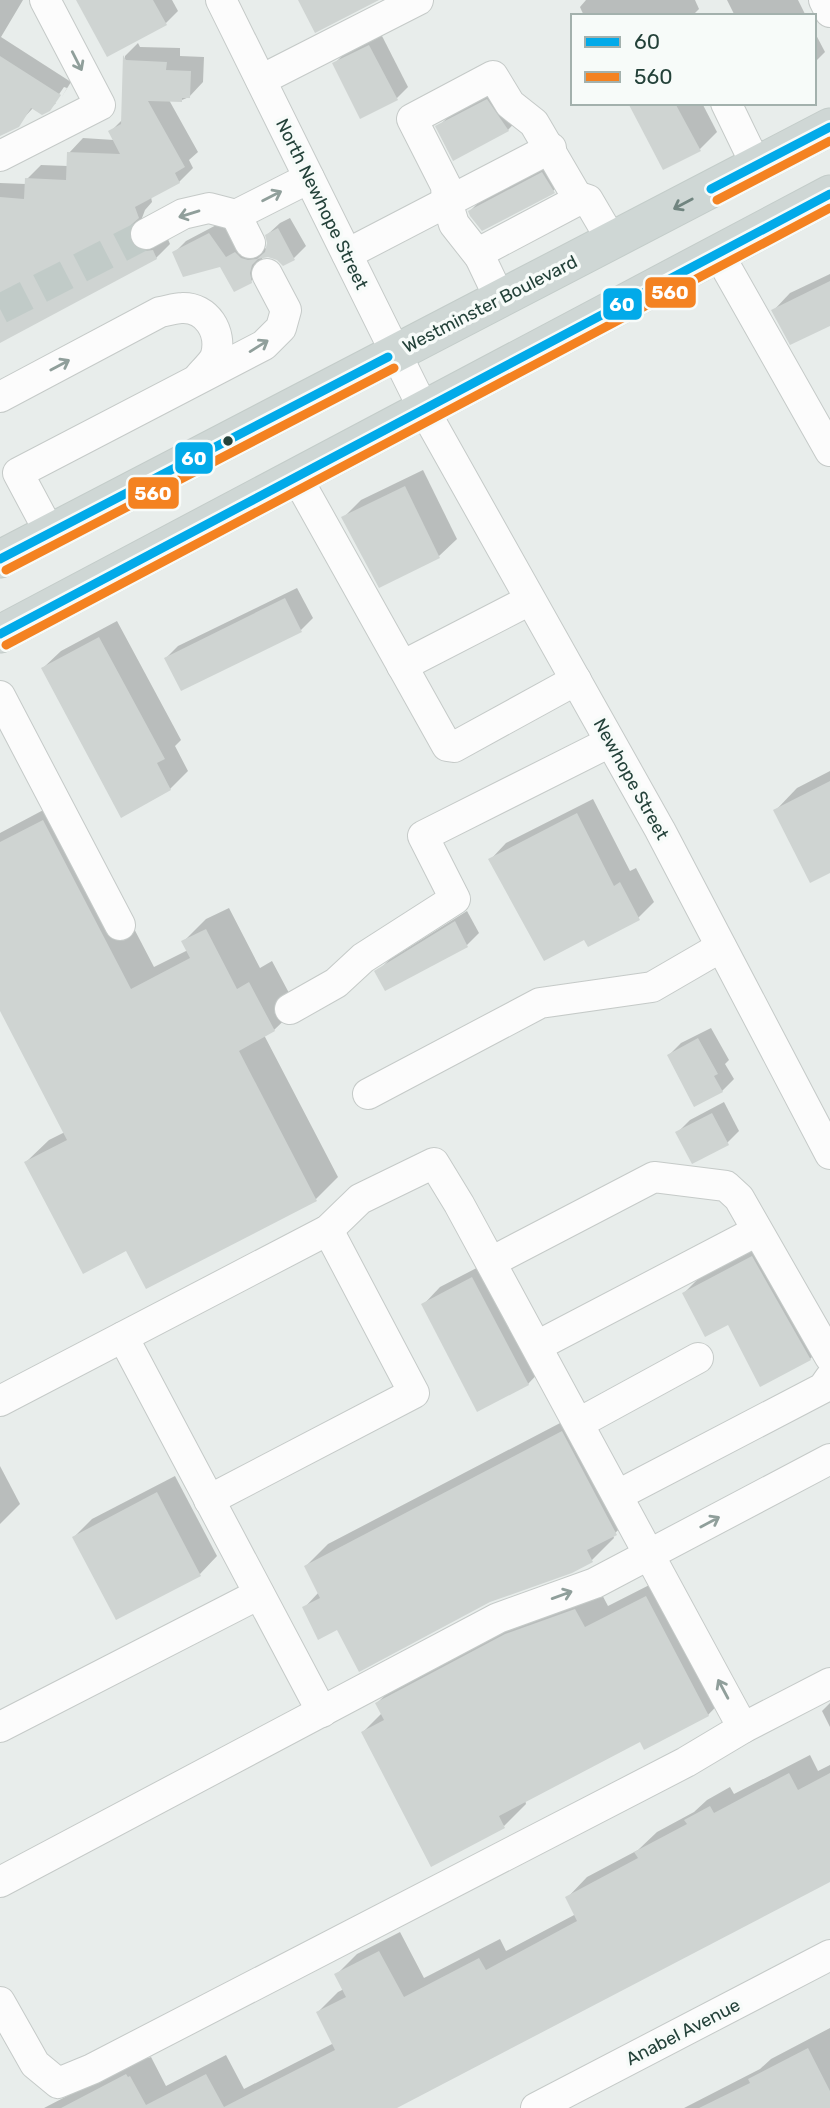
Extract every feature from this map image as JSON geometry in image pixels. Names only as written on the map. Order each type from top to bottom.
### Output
[{"type":"main road","name":"Westminster Boulevard","points":[[0,559],[830,127]]},
{"type":"main road","points":[[0,634],[830,194]]},
{"type":"street","points":[[0,156],[100,104],[45,0]]},
{"type":"street","name":"North Newhope Street","points":[[221,0],[423,408]]},
{"type":"street","points":[[261,80],[418,0]]},
{"type":"street","points":[[824,0],[830,12]]},
{"type":"street","points":[[500,299],[480,257],[454,224],[447,202],[446,186],[412,120],[494,76],[510,104],[534,123],[579,200]]},
{"type":"street","points":[[727,105],[757,165]]},
{"type":"street","points":[[347,254],[551,148]]},
{"type":"street","points":[[146,234],[183,215],[209,208],[236,215],[309,178]]},
{"type":"street","points":[[480,257],[480,252],[579,200],[588,200],[612,241]]},
{"type":"street","points":[[236,215],[250,243]]},
{"type":"street","points":[[719,253],[830,451]]},
{"type":"street","points":[[50,533],[9,475],[264,345],[281,328],[286,310],[267,274]]},
{"type":"street","points":[[0,397],[160,312],[183,307],[199,310],[211,320],[216,335],[216,356],[199,377]]},
{"type":"street","name":"Newhope Street","points":[[423,408],[610,742],[830,1153]]},
{"type":"street","points":[[296,476],[447,746],[454,747],[576,680]]},
{"type":"street","points":[[402,666],[530,600]]},
{"type":"street","points":[[0,696],[120,925]]},
{"type":"street","points":[[290,1009],[335,983],[362,958],[455,899],[423,836],[610,742]]},
{"type":"street","points":[[368,1094],[540,1003],[652,987],[721,947]]},
{"type":"street","points":[[0,1401],[328,1230],[360,1199],[434,1163],[537,1346],[743,1728]]},
{"type":"street","points":[[491,1262],[654,1177],[726,1186],[739,1198],[830,1357]]},
{"type":"street","points":[[209,1500],[414,1393],[328,1230]]},
{"type":"street","points":[[537,1346],[757,1231]]},
{"type":"street","points":[[123,1337],[322,1712]]},
{"type":"street","points":[[579,1423],[698,1358]]},
{"type":"street","points":[[618,1495],[823,1388],[830,1378]]},
{"type":"street","points":[[0,1882],[498,1618],[595,1583],[830,1459]]},
{"type":"street","points":[[0,1727],[260,1594]]},
{"type":"street","points":[[0,2002],[35,2064],[58,2082],[92,2069],[686,1762],[743,1728],[830,1683]]},
{"type":"street","name":"Anabel Avenue","points":[[536,2108],[830,1955]]},
{"type":"building","points":[[76,0],[153,0],[167,25],[107,57]]},
{"type":"building","points":[[298,0],[379,0],[315,33]]},
{"type":"building","points":[[369,45],[398,100],[360,119],[332,63]]},
{"type":"building","points":[[123,55],[126,60],[167,62],[166,70],[191,71],[190,98],[182,98],[182,102],[148,101],[185,167],[175,173],[180,183],[135,207],[139,218],[131,225],[130,242],[137,249],[153,250],[157,259],[0,343],[0,197],[24,199],[25,178],[66,180],[67,152],[120,154],[108,131],[121,124]]},
{"type":"building","points":[[0,56],[61,95],[50,111],[42,115],[31,108],[19,127],[0,136]]},
{"type":"building","points":[[487,99],[509,131],[453,161],[435,126]]},
{"type":"building","points":[[629,105],[676,105],[701,151],[663,170]]},
{"type":"building","points":[[542,172],[555,193],[482,231],[470,216],[468,211]]},
{"type":"building","points":[[278,228],[295,260],[283,266],[268,257],[258,259],[252,265],[250,273],[252,283],[234,292],[220,267],[183,277],[172,252],[209,233],[226,257],[235,252],[241,258],[257,259],[265,252],[265,235]]},
{"type":"building","points":[[830,281],[830,326],[790,345],[771,310]]},
{"type":"building","points":[[405,486],[440,558],[379,588],[341,517]]},
{"type":"building","points":[[285,598],[302,632],[181,691],[164,658]]},
{"type":"building","points":[[99,637],[165,759],[157,763],[171,790],[121,818],[41,668]]},
{"type":"building","points":[[830,781],[830,873],[810,883],[773,810]]},
{"type":"building","points":[[577,813],[614,886],[620,882],[640,920],[588,947],[584,940],[544,961],[488,859]]},
{"type":"building","points":[[43,820],[131,989],[190,958],[181,941],[206,929],[237,989],[249,982],[275,1031],[239,1051],[317,1201],[146,1289],[126,1251],[83,1274],[24,1162],[67,1140],[0,1011],[0,842]]},
{"type":"building","points":[[455,921],[468,947],[385,991],[374,971]]},
{"type":"building","points":[[698,1038],[718,1074],[714,1076],[723,1092],[694,1107],[667,1055]]},
{"type":"building","points":[[712,1113],[729,1145],[692,1164],[675,1132]]},
{"type":"building","points":[[752,1256],[811,1360],[760,1387],[728,1325],[705,1337],[682,1293]]},
{"type":"building","points":[[472,1277],[529,1385],[477,1412],[421,1304]]},
{"type":"building","points":[[562,1431],[617,1535],[587,1550],[593,1562],[572,1573],[490,1602],[359,1672],[337,1630],[318,1640],[302,1607],[320,1598],[304,1566]]},
{"type":"building","points":[[157,1492],[201,1576],[116,1620],[72,1537]]},
{"type":"building","points":[[646,1596],[709,1716],[644,1750],[640,1742],[499,1816],[505,1828],[431,1867],[361,1732],[384,1720],[375,1703],[505,1634],[575,1609],[585,1627]]},
{"type":"building","points":[[789,1773],[798,1790],[830,1773],[830,1882],[397,2108],[61,2108],[126,2074],[130,2076],[146,2105],[206,2074],[224,2107],[335,2050],[316,2012],[346,1997],[334,1974],[379,1951],[404,1997],[479,1958],[486,1970],[577,1921],[565,1897],[638,1858],[634,1852],[687,1824],[684,1820],[710,1806],[714,1813]]},
{"type":"building","points":[[808,2048],[830,2091],[830,2108],[699,2108],[750,2083],[748,2079]]},
{"type":"tunnel","points":[[0,309],[146,234]]},
{"type":"transit line","name":"60","points":[[711,189],[830,127]]},
{"type":"transit line","name":"560","points":[[717,200],[830,141]]},
{"type":"transit line","name":"60","points":[[0,634],[830,194]]},
{"type":"transit line","name":"560","points":[[6,645],[830,208]]},
{"type":"transit line","name":"60","points":[[0,559],[388,357]]},
{"type":"transit line","name":"560","points":[[6,570],[394,368]]}]
